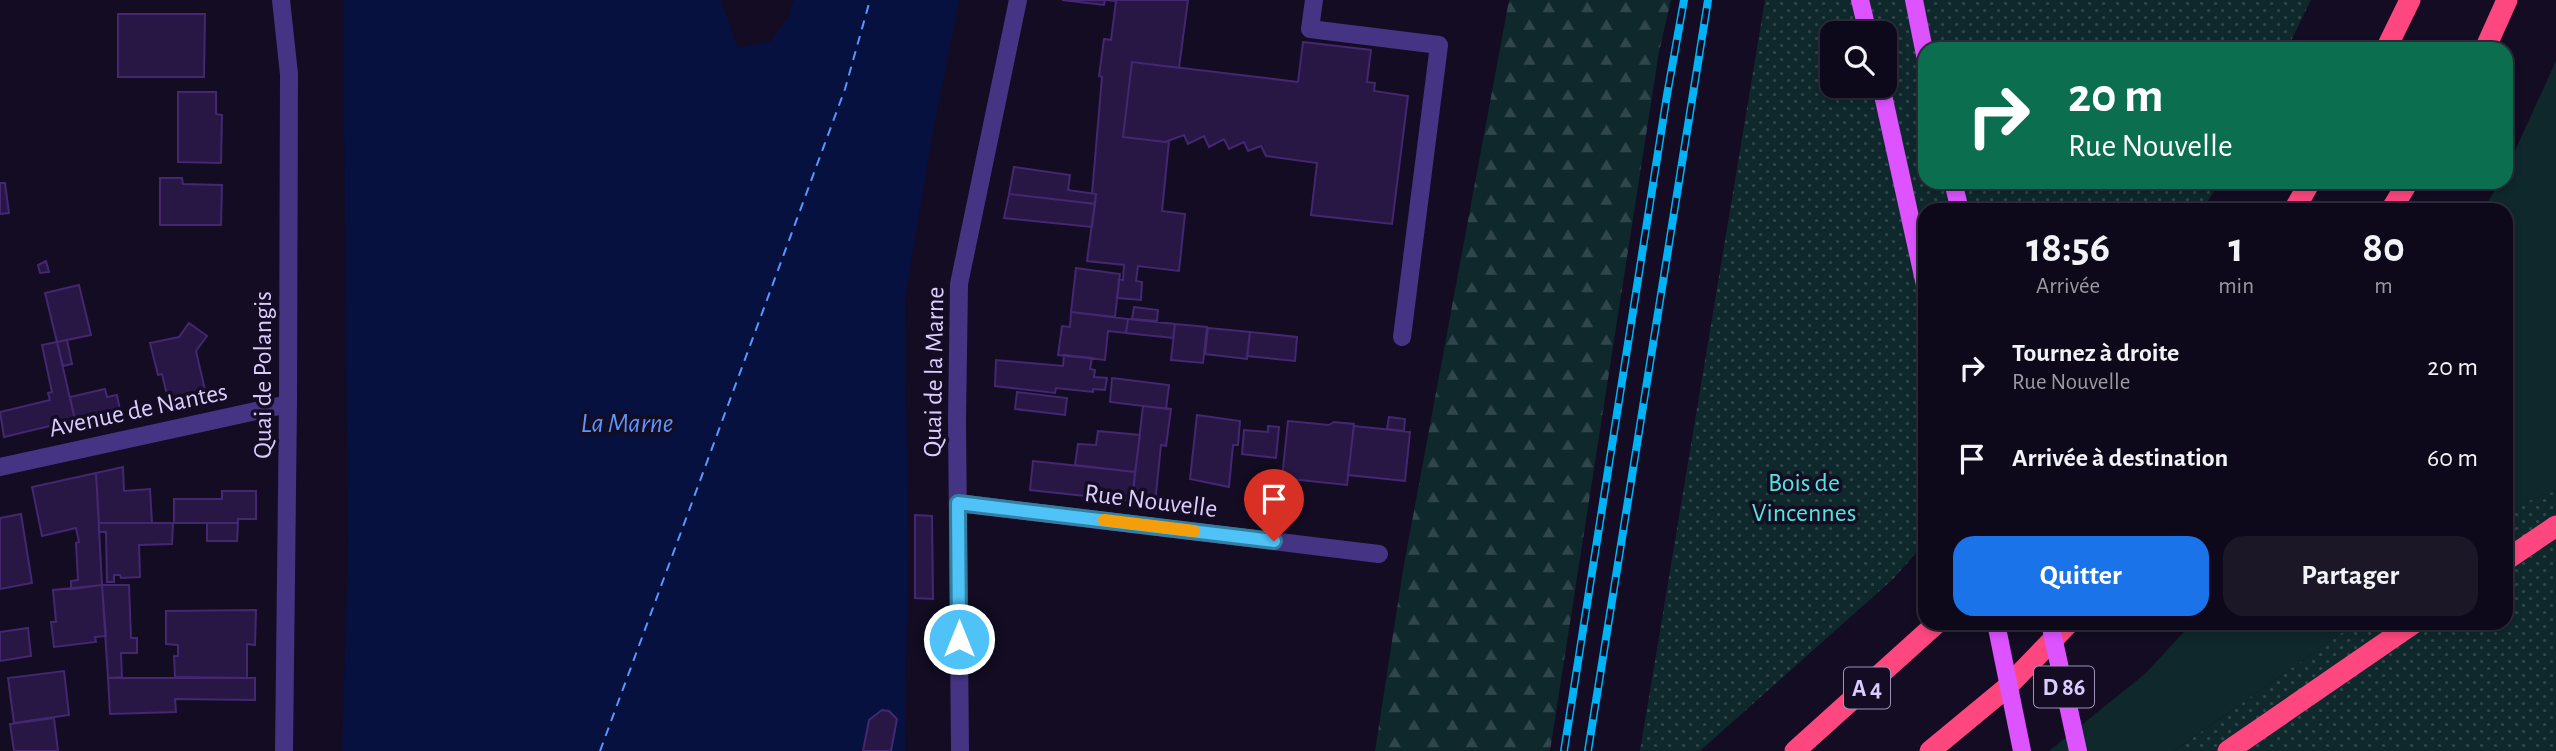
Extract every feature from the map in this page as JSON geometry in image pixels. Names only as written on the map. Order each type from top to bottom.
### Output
[{"type":"highway","points":[[2389,42],[2410,0]]},
{"type":"highway","points":[[2488,42],[2507,0]]},
{"type":"highway","points":[[2513,555],[2556,526]]},
{"type":"highway","name":"A 4","points":[[1795,751],[1929,630]]},
{"type":"highway","points":[[1930,751],[2005,689],[2062,630]]},
{"type":"highway","points":[[2228,751],[2404,630]]},
{"type":"main road","points":[[1860,0],[1865,21]]},
{"type":"main road","points":[[1914,0],[1922,42]]},
{"type":"main road","points":[[1884,98],[1918,253]]},
{"type":"main road","name":"D 86","points":[[1997,630],[2022,751]]},
{"type":"main road","name":"D 86","points":[[2052,630],[2078,751]]},
{"type":"street","name":"Quai de Polangis","points":[[281,0],[289,74],[284,751]]},
{"type":"street","name":"Quai de la Marne","points":[[960,751],[957,419],[959,285],[1018,0]]},
{"type":"street","points":[[1314,0],[1310,29],[1438,46],[1402,337]]},
{"type":"street","name":"Avenue de Nantes","points":[[0,467],[288,404]]},
{"type":"street","name":"Rue Nouvelle","points":[[958,503],[1379,554]]},
{"type":"green space","points":[[1509,0],[1671,0],[1659,52],[1550,751],[1375,751],[1403,570]]},
{"type":"green space","name":"Bois de Vincennes","points":[[1765,0],[2311,0],[2290,42],[1918,42],[1918,189],[2216,189],[2206,203],[1918,203],[1918,551],[1893,579],[1700,751],[1640,751]]},
{"type":"green space","points":[[2556,61],[2556,491],[2532,499],[2513,512],[2513,203],[2487,203],[2496,189],[2513,189],[2513,155]]},
{"type":"green space","points":[[2556,491],[2556,751],[2174,751],[2346,630],[2513,630],[2513,512],[2532,499]]},
{"type":"green space","points":[[2186,630],[2346,630],[2174,751],[2049,751],[2146,673]]},
{"type":"water","name":"La Marne","points":[[343,0],[721,0],[738,48],[771,41],[789,16],[794,0],[959,0],[933,132],[905,300],[908,544],[905,751],[342,751],[348,553]]},
{"type":"building","points":[[1062,0],[1105,0],[1104,5]]},
{"type":"building","points":[[1106,0],[1188,0],[1179,68],[1132,62],[1123,137],[1169,141],[1162,211],[1185,214],[1179,271],[1138,266],[1136,281],[1142,282],[1141,300],[1117,298],[1119,279],[1123,280],[1124,265],[1087,261],[1096,194],[1092,194],[1102,77],[1099,76],[1104,39],[1111,40],[1116,1]]},
{"type":"building","points":[[118,14],[205,14],[204,77],[118,77]]},
{"type":"building","points":[[1303,42],[1371,50],[1367,82],[1375,83],[1374,91],[1408,96],[1392,224],[1311,215],[1317,163],[1266,156],[1261,146],[1248,151],[1244,142],[1229,149],[1224,139],[1209,147],[1204,136],[1188,144],[1184,135],[1165,142],[1123,137],[1132,62],[1298,82]]},
{"type":"building","points":[[178,92],[216,92],[216,114],[222,115],[221,163],[178,162]]},
{"type":"building","points":[[1014,167],[1070,175],[1068,190],[1096,194],[1095,204],[1009,194]]},
{"type":"building","points":[[160,178],[182,178],[183,184],[222,185],[221,225],[160,225]]},
{"type":"building","points":[[0,183],[5,183],[9,213],[0,214]]},
{"type":"building","points":[[1009,194],[1095,204],[1092,227],[1004,218]]},
{"type":"building","points":[[46,261],[49,272],[40,273],[38,265]]},
{"type":"building","points":[[1076,268],[1120,274],[1115,317],[1071,312]]},
{"type":"building","points":[[79,285],[91,335],[57,342],[45,293]]},
{"type":"building","points":[[1134,307],[1158,310],[1157,321],[1132,319]]},
{"type":"building","points":[[1071,312],[1128,319],[1126,333],[1108,331],[1105,360],[1058,355],[1062,326],[1070,327]]},
{"type":"building","points":[[1128,319],[1175,324],[1173,338],[1126,333]]},
{"type":"building","points":[[189,323],[207,336],[196,351],[205,390],[168,399],[162,374],[158,375],[150,343],[179,337]]},
{"type":"building","points":[[1175,324],[1207,327],[1203,363],[1171,360]]},
{"type":"building","points":[[1208,328],[1250,332],[1247,359],[1205,354]]},
{"type":"building","points":[[1250,332],[1297,337],[1295,361],[1247,356]]},
{"type":"building","points":[[67,340],[72,364],[63,366],[57,342]]},
{"type":"building","points":[[57,342],[75,420],[4,437],[0,412],[50,400],[48,393],[52,392],[42,345]]},
{"type":"building","points":[[1064,355],[1092,358],[1090,369],[1095,370],[1094,377],[1107,378],[1105,390],[1093,389],[1093,392],[1056,388],[1055,393],[995,386],[996,360],[1063,366]]},
{"type":"building","points":[[1112,378],[1169,385],[1166,409],[1110,402]]},
{"type":"building","points":[[105,389],[107,397],[117,395],[120,410],[75,420],[70,397]]},
{"type":"building","points":[[1017,392],[1067,398],[1065,415],[1015,409]]},
{"type":"building","points":[[1143,406],[1171,409],[1166,446],[1161,445],[1155,504],[1132,501]]},
{"type":"building","points":[[1197,415],[1240,421],[1238,445],[1233,445],[1229,487],[1190,479]]},
{"type":"building","points":[[1389,417],[1405,419],[1404,431],[1387,429]]},
{"type":"building","points":[[1288,421],[1329,425],[1334,422],[1354,424],[1347,485],[1282,478]]},
{"type":"building","points":[[1268,426],[1279,427],[1276,458],[1242,454],[1244,430],[1268,432]]},
{"type":"building","points":[[1354,426],[1410,432],[1405,481],[1348,475]]},
{"type":"building","points":[[1098,431],[1140,435],[1135,472],[1075,465],[1078,444],[1096,445]]},
{"type":"building","points":[[1033,461],[1135,472],[1132,501],[1030,490]]},
{"type":"building","points":[[123,467],[124,491],[150,489],[152,523],[99,523],[96,473]]},
{"type":"building","points":[[96,473],[102,585],[71,589],[71,581],[78,580],[76,543],[79,542],[76,528],[42,536],[32,487]]},
{"type":"building","points":[[222,491],[256,491],[256,519],[238,519],[238,523],[174,523],[174,499],[222,499]]},
{"type":"building","points":[[21,514],[32,583],[0,589],[0,518]]},
{"type":"building","points":[[915,515],[932,516],[933,599],[915,598]]},
{"type":"building","points":[[99,523],[173,523],[172,544],[139,545],[140,577],[121,578],[120,575],[114,575],[114,582],[107,582],[106,532],[99,532]]},
{"type":"building","points":[[207,523],[238,523],[237,541],[207,541]]},
{"type":"building","points":[[102,585],[129,585],[131,638],[137,638],[137,653],[121,653],[122,677],[108,678]]},
{"type":"building","points":[[102,585],[106,636],[95,637],[96,642],[54,647],[51,622],[56,622],[53,590]]},
{"type":"building","points":[[256,610],[255,645],[247,644],[247,678],[175,677],[174,656],[178,656],[178,645],[166,644],[166,611]]},
{"type":"building","points":[[28,628],[31,656],[0,661],[0,632]]},
{"type":"building","points":[[64,671],[69,715],[14,723],[8,678]]},
{"type":"building","points":[[108,678],[255,678],[255,700],[175,699],[176,712],[110,714]]},
{"type":"building","points":[[882,710],[889,711],[897,719],[891,751],[863,751],[869,720]]},
{"type":"building","points":[[54,718],[58,751],[14,751],[10,724]]},
{"type":"ferry route","points":[[600,751],[845,89],[870,0]]},
{"type":"railway","points":[[1564,751],[1684,0]]},
{"type":"railway","points":[[1588,751],[1708,0]]},
{"type":"slow traffic","points":[[1104,520],[1194,531]]},
{"type":"route","points":[[959,639],[958,503],[1274,541]]}]
